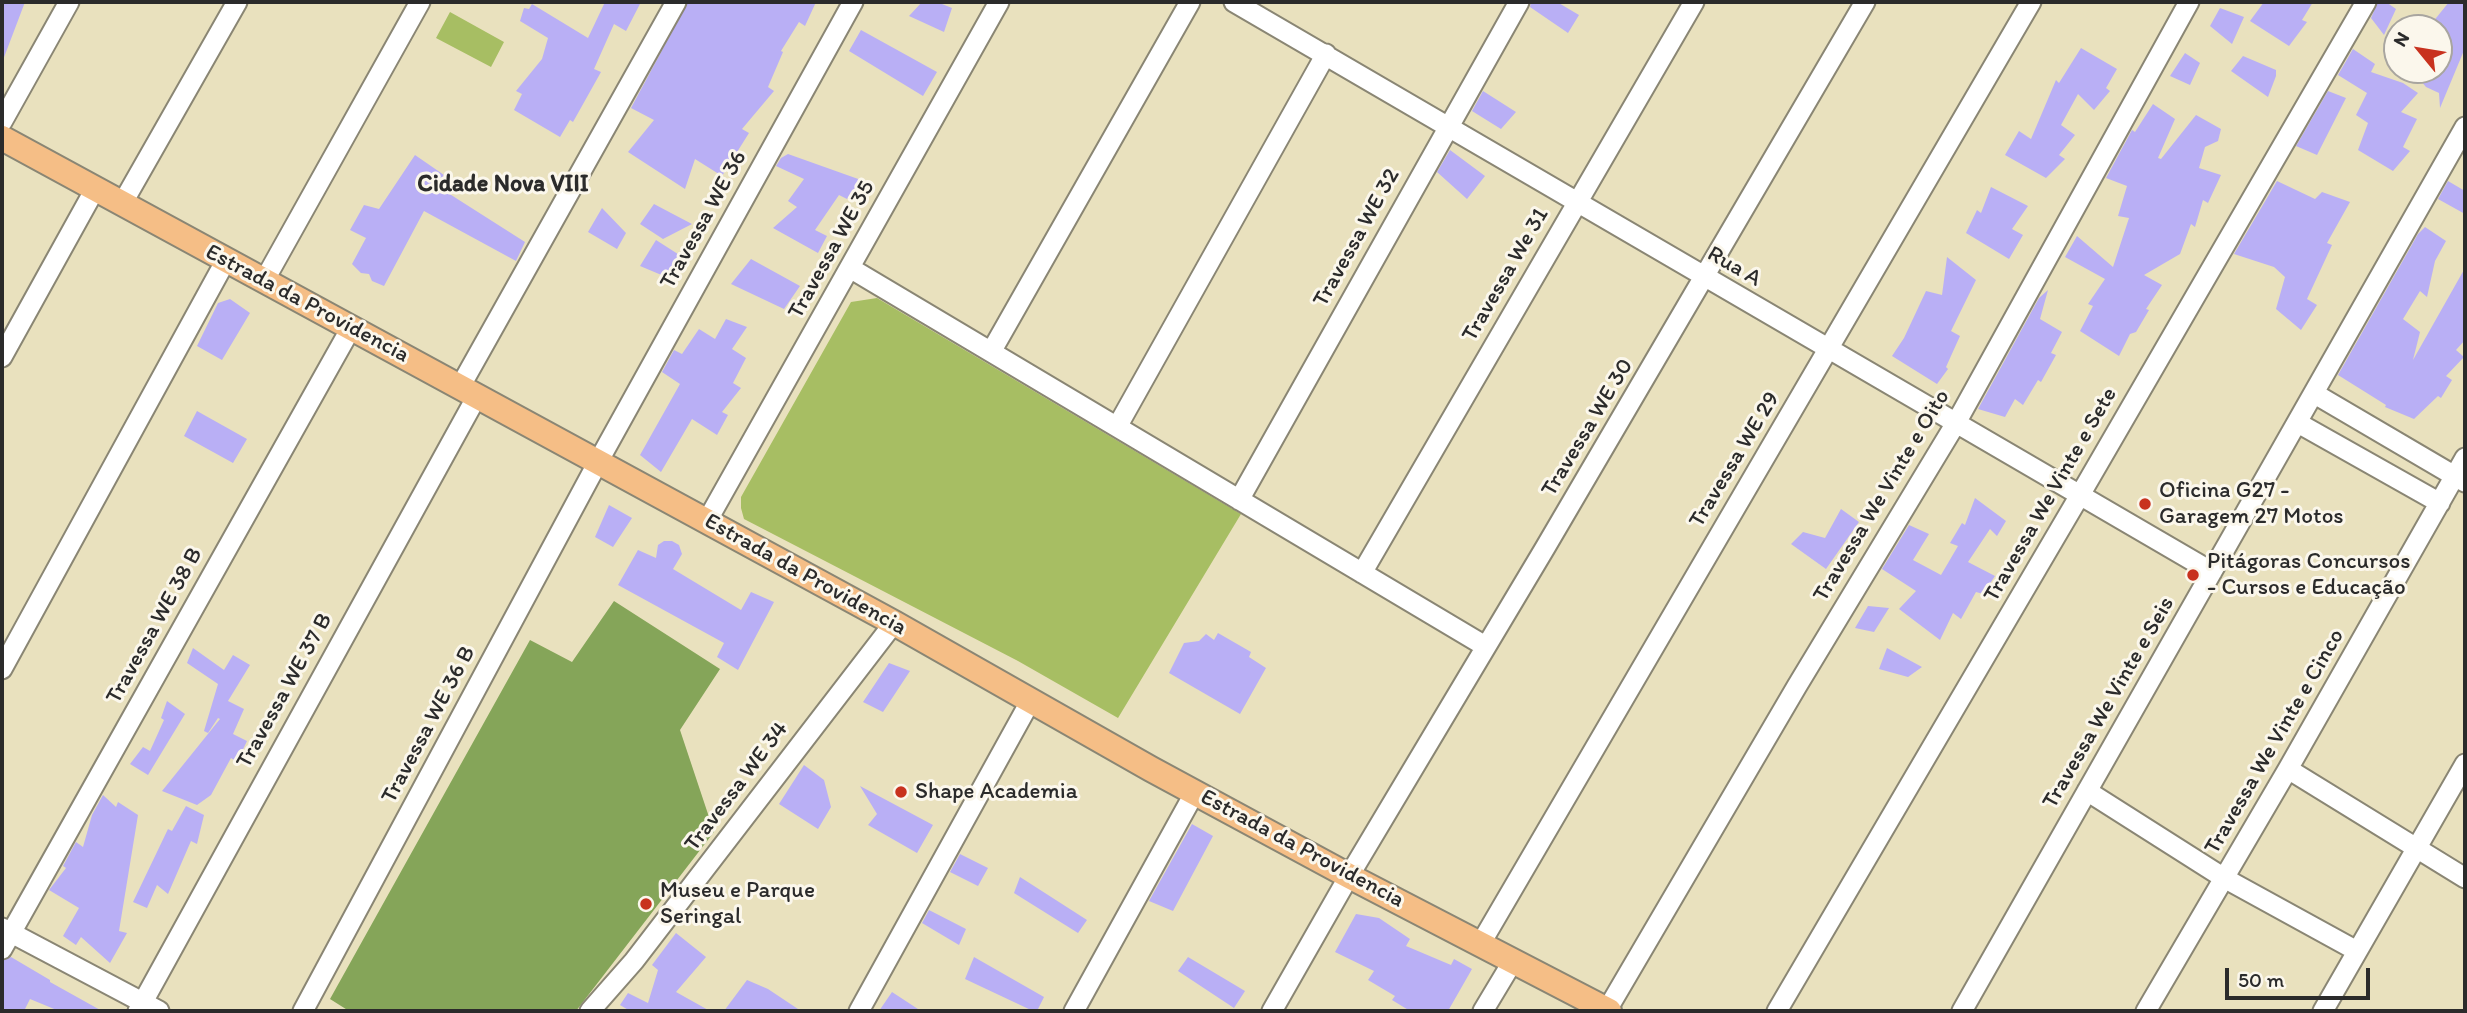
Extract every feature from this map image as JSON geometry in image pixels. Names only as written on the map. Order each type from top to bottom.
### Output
[{"type":"main road","name":"Estrada da Providencia","points":[[2,138],[894,623],[1349,876],[1608,1011]]},
{"type":"street","points":[[2,122],[69,2]]},
{"type":"street","points":[[122,204],[237,2]]},
{"type":"street","points":[[264,281],[420,2]]},
{"type":"street","name":"Travessa WE 37 B","points":[[147,1008],[469,391],[676,2]]},
{"type":"street","name":"Travessa WE 36","points":[[598,462],[853,2]]},
{"type":"street","name":"Travessa WE 35","points":[[707,521],[999,2]]},
{"type":"street","points":[[991,352],[1190,2]]},
{"type":"street","name":"Rua A","points":[[1234,2],[2212,572]]},
{"type":"street","name":"Travessa WE 32","points":[[1238,500],[1519,2]]},
{"type":"street","name":"Travessa We 31","points":[[1362,573],[1694,2]]},
{"type":"street","name":"Travessa WE 30","points":[[1272,1011],[1865,2]]},
{"type":"street","name":"Travessa WE 29","points":[[1480,943],[2031,2]]},
{"type":"street","name":"Travessa We Vinte e Oito","points":[[1608,1011],[1797,686],[1956,423],[2189,2]]},
{"type":"street","name":"Travessa We Vinte e Sete","points":[[1777,1011],[2366,2]]},
{"type":"street","points":[[1117,427],[1326,54]]},
{"type":"street","name":"Travessa We Vinte e Seis","points":[[1962,1011],[2463,136]]},
{"type":"street","points":[[2,357],[95,189]]},
{"type":"street","points":[[2,669],[226,260]]},
{"type":"street","points":[[850,268],[1485,646]]},
{"type":"street","name":"Travessa WE 38 B","points":[[5,936],[351,328]]},
{"type":"street","points":[[2315,394],[2460,480]]},
{"type":"street","points":[[2298,423],[2440,503]]},
{"type":"street","name":"Travessa We Vinte e Cinco","points":[[2146,1011],[2440,503],[2460,480],[2465,458]]},
{"type":"street","name":"Travessa WE 36 B","points":[[303,1011],[598,462]]},
{"type":"street","name":"Travessa WE 34","points":[[590,1011],[660,929],[894,623]]},
{"type":"street","points":[[859,1011],[1031,700]]},
{"type":"street","points":[[2323,1011],[2465,764]]},
{"type":"street","points":[[2288,769],[2465,878]]},
{"type":"street","points":[[2087,791],[2224,878],[2357,951]]},
{"type":"street","points":[[1074,1011],[1195,792]]},
{"type":"street","points":[[5,936],[147,1008]]},
{"type":"street","points":[[1483,1011],[1513,961]]},
{"type":"green space","points":[[450,12],[504,42],[491,67],[436,38]]},
{"type":"green space","points":[[877,298],[1241,514],[1118,718],[1018,661],[744,519],[741,497],[851,302]]},
{"type":"green space","points":[[614,601],[720,669],[680,730],[714,832],[576,1011],[349,1011],[330,999],[530,640],[572,662]]},
{"type":"building","points":[[2,2],[25,2],[3,60],[2,60]]},
{"type":"building","points":[[605,2],[641,2],[626,31],[614,24],[594,69],[601,72],[573,122],[570,120],[560,137],[514,110],[522,94],[516,91],[542,59],[548,38],[520,21],[524,8],[529,9],[532,4],[588,38]]},
{"type":"building","points":[[688,2],[816,2],[805,26],[799,22],[781,51],[783,52],[768,87],[774,91],[742,129],[749,133],[722,176],[695,159],[685,189],[628,152],[654,120],[631,108]]},
{"type":"building","points":[[922,2],[937,2],[952,8],[944,32],[909,16]]},
{"type":"building","points":[[1531,2],[1557,2],[1579,15],[1568,33],[1530,7]]},
{"type":"building","points":[[2264,2],[2313,2],[2302,20],[2307,22],[2289,46],[2250,21]]},
{"type":"building","points":[[2378,2],[2386,2],[2396,9],[2394,14],[2383,14],[2383,34],[2371,18]]},
{"type":"building","points":[[2449,2],[2465,2],[2465,48],[2453,77],[2453,14],[2439,14]]},
{"type":"building","points":[[2220,8],[2244,17],[2232,44],[2210,26]]},
{"type":"building","points":[[861,30],[937,72],[923,96],[849,51]]},
{"type":"building","points":[[2081,48],[2117,69],[2106,88],[2110,91],[2094,110],[2078,94],[2061,125],[2075,135],[2059,155],[2065,159],[2046,178],[2005,155],[2019,131],[2031,139],[2056,80],[2059,83]]},
{"type":"building","points":[[2353,49],[2375,64],[2371,72],[2383,76],[2383,84],[2404,84],[2418,93],[2401,112],[2417,119],[2403,147],[2410,151],[2393,171],[2358,150],[2368,123],[2356,115],[2367,93],[2338,75]]},
{"type":"building","points":[[2185,53],[2200,63],[2190,85],[2170,76]]},
{"type":"building","points":[[2243,56],[2276,70],[2268,97],[2231,71]]},
{"type":"building","points":[[2423,84],[2450,84],[2440,108],[2439,93]]},
{"type":"building","points":[[1483,91],[1516,112],[1501,129],[1472,111]]},
{"type":"building","points":[[2328,91],[2346,98],[2317,155],[2296,146]]},
{"type":"building","points":[[2153,104],[2175,119],[2158,158],[2161,159],[2196,115],[2221,129],[2218,141],[2205,147],[2199,168],[2221,175],[2208,203],[2203,200],[2195,227],[2191,224],[2180,254],[2144,275],[2162,285],[2146,309],[2149,310],[2136,332],[2130,334],[2119,356],[2080,331],[2093,306],[2088,304],[2105,279],[2065,257],[2077,236],[2113,267],[2129,218],[2118,216],[2127,186],[2106,178],[2132,130],[2135,132]]},
{"type":"building","points":[[1450,150],[1485,176],[1467,199],[1437,172]]},
{"type":"building","points":[[788,154],[861,180],[847,199],[839,195],[815,230],[827,236],[818,253],[773,228],[797,207],[788,201],[804,179],[776,166],[781,158]]},
{"type":"building","points":[[415,155],[444,175],[437,186],[525,242],[516,261],[424,211],[384,286],[372,281],[369,274],[361,273],[352,264],[366,238],[350,230],[364,205],[379,209]]},
{"type":"building","points":[[2277,181],[2315,199],[2322,192],[2350,202],[2327,243],[2332,245],[2307,299],[2317,305],[2301,330],[2276,309],[2285,277],[2274,267],[2234,254]]},
{"type":"building","points":[[2448,181],[2465,191],[2465,214],[2438,199]]},
{"type":"building","points":[[1991,187],[2028,206],[2012,229],[2023,235],[2009,259],[1966,233],[1977,210],[1981,213]]},
{"type":"building","points":[[654,204],[692,224],[663,239],[640,224]]},
{"type":"building","points":[[602,208],[626,233],[617,249],[588,232]]},
{"type":"building","points":[[2425,227],[2446,241],[2435,261],[2427,297],[2420,291],[2403,319],[2420,332],[2413,360],[2465,268],[2465,340],[2456,350],[2464,357],[2446,376],[2452,380],[2441,398],[2438,396],[2414,419],[2385,407],[2386,405],[2338,375],[2418,234]]},
{"type":"building","points":[[656,240],[681,256],[671,279],[640,266]]},
{"type":"building","points":[[1947,257],[1976,280],[1951,331],[1960,336],[1946,367],[1948,369],[1937,384],[1892,356],[1904,338],[1926,291],[1942,295]]},
{"type":"building","points":[[751,259],[800,286],[784,309],[731,284]]},
{"type":"building","points":[[2048,290],[2040,319],[2062,332],[2051,353],[2056,355],[2041,382],[2038,380],[2023,405],[2015,399],[2005,417],[1978,409],[2039,298]]},
{"type":"building","points":[[230,299],[250,313],[222,360],[197,346],[218,303]]},
{"type":"building","points":[[726,319],[747,327],[732,349],[746,358],[733,383],[741,388],[722,412],[728,415],[717,435],[692,419],[661,472],[640,455],[680,384],[662,372],[674,350],[682,354],[699,329],[715,339]]},
{"type":"building","points":[[197,411],[247,439],[233,463],[184,436]]},
{"type":"building","points":[[1975,498],[2006,521],[1997,536],[1990,529],[1968,562],[1995,576],[1983,594],[1976,592],[1961,619],[1953,613],[1940,640],[1899,609],[1916,591],[1882,569],[1909,525],[1929,534],[1913,560],[1941,575],[1958,546],[1950,543],[1962,523],[1965,525]]},
{"type":"building","points":[[609,505],[632,518],[613,547],[595,537]]},
{"type":"building","points":[[1841,509],[1859,522],[1826,569],[1791,544],[1803,532],[1825,538]]},
{"type":"building","points":[[664,541],[679,545],[682,554],[673,569],[741,610],[751,592],[774,602],[738,670],[717,657],[724,643],[618,585],[638,550],[656,558],[658,545]]},
{"type":"building","points":[[1868,606],[1889,608],[1874,632],[1855,628]]},
{"type":"building","points":[[1218,633],[1251,652],[1249,657],[1266,668],[1240,714],[1169,673],[1184,643],[1199,641],[1206,634],[1214,640]]},
{"type":"building","points":[[193,648],[224,670],[233,655],[250,665],[228,701],[244,709],[233,734],[247,741],[237,762],[231,758],[211,795],[197,805],[162,791],[220,719],[218,718],[208,733],[204,731],[218,684],[187,663]]},
{"type":"building","points":[[1887,648],[1922,667],[1908,677],[1879,669]]},
{"type":"building","points":[[889,663],[910,671],[883,712],[863,702]]},
{"type":"building","points":[[167,701],[185,714],[148,775],[130,764],[143,747],[150,751],[164,720],[161,718]]},
{"type":"building","points":[[804,765],[824,780],[831,807],[818,829],[779,804]]},
{"type":"building","points":[[860,786],[933,825],[917,853],[868,825],[877,814]]},
{"type":"building","points":[[103,795],[116,807],[118,802],[138,815],[119,931],[127,933],[110,963],[81,937],[76,945],[63,936],[79,908],[49,890],[66,868],[63,866],[76,842],[83,847],[92,815]]},
{"type":"building","points":[[186,806],[204,815],[197,844],[191,841],[168,894],[157,885],[147,908],[133,902],[168,829],[172,831]]},
{"type":"building","points":[[1192,824],[1213,836],[1173,911],[1149,901]]},
{"type":"building","points":[[960,854],[988,868],[978,886],[950,872]]},
{"type":"building","points":[[1020,877],[1087,920],[1078,933],[1014,893]]},
{"type":"building","points":[[929,910],[966,929],[959,945],[922,923]]},
{"type":"building","points":[[1356,914],[1379,918],[1410,939],[1406,946],[1451,965],[1454,959],[1472,969],[1448,1011],[1410,1011],[1392,1000],[1395,996],[1368,980],[1374,971],[1335,952]]},
{"type":"building","points":[[676,933],[706,957],[676,992],[710,1011],[630,1011],[620,1005],[628,993],[648,1003],[658,970],[652,965]]},
{"type":"building","points":[[11,957],[102,1011],[59,1011],[30,999],[24,1011],[2,1011],[2,961]]},
{"type":"building","points":[[974,957],[1044,997],[1037,1011],[965,979]]},
{"type":"building","points":[[1188,957],[1245,991],[1234,1008],[1178,971]]},
{"type":"building","points":[[747,980],[768,989],[801,1011],[724,1011]]},
{"type":"building","points":[[892,992],[921,1011],[879,1011]]},
{"type":"place","name":"Oficina G27 - Garagem 27 Motos","points":[[2145,504]]},
{"type":"place","name":"Pitágoras Concursos - Cursos e Educação","points":[[2193,575]]},
{"type":"place","name":"Shape Academia","points":[[901,792]]},
{"type":"place","name":"Museu e Parque Seringal","points":[[646,904]]},
{"type":"district","name":"Cidade Nova VIII","points":[[503,185]]}]
